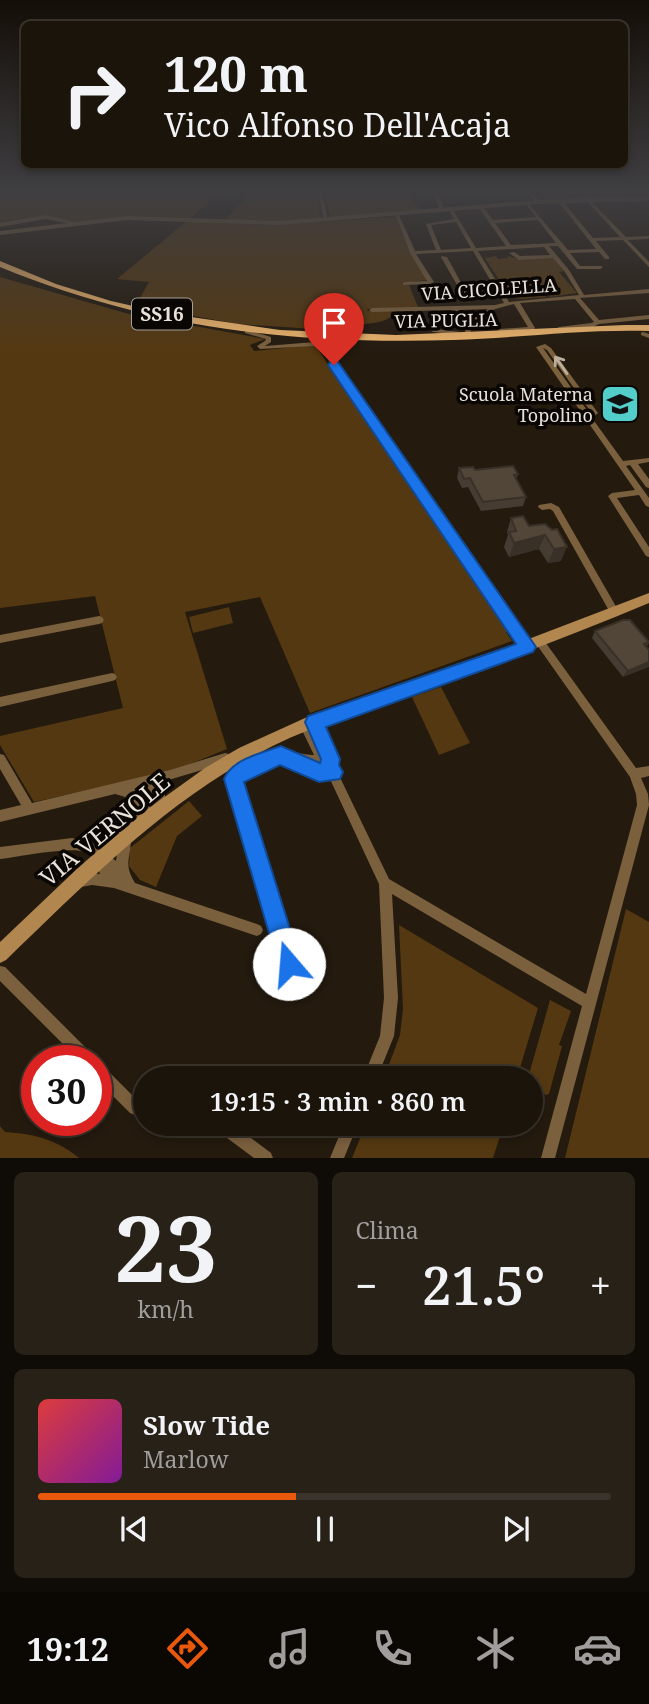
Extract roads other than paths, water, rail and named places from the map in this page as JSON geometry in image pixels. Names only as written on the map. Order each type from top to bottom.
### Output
[{"type":"highway","name":"VIA PUGLIA","points":[[0,267],[48,288],[130,311],[247,332],[319,339],[404,342],[646,332]]},
{"type":"highway","name":"VIA PUGLIA","points":[[0,267],[133,308],[184,318],[298,333],[451,337],[646,332]]},
{"type":"highway","points":[[0,275],[48,288]]},
{"type":"highway","points":[[597,321],[646,332]]},
{"type":"main road","name":"VIA VERNOLE","points":[[0,954],[130,834],[220,766],[247,751],[310,724],[534,644],[649,598]]},
{"type":"street","points":[[405,284],[431,282],[410,245]]},
{"type":"street","points":[[437,245],[463,291],[475,295],[493,293]]},
{"type":"street","points":[[471,245],[496,285],[501,305]]},
{"type":"street","points":[[508,245],[519,258],[554,256]]},
{"type":"street","points":[[441,254],[478,255],[555,245]]},
{"type":"street","points":[[560,245],[579,268],[600,267]]},
{"type":"street","points":[[596,245],[607,258]]},
{"type":"street","points":[[631,245],[649,265]]},
{"type":"street","points":[[547,247],[597,321]]},
{"type":"street","points":[[415,256],[473,249],[511,250]]},
{"type":"street","points":[[566,252],[600,250]]},
{"type":"street","points":[[496,285],[491,289],[501,305]]},
{"type":"street","name":"VIA CICOLELLA","points":[[372,310],[501,305],[519,307],[579,297],[649,291]]},
{"type":"street","points":[[468,332],[470,323],[501,305]]},
{"type":"street","points":[[504,331],[519,319],[519,307]]},
{"type":"street","points":[[458,308],[435,324],[432,330],[438,333],[532,328],[519,307]]},
{"type":"street","points":[[561,328],[593,326],[597,321],[649,317]]},
{"type":"street","points":[[247,332],[265,335],[270,340],[260,346],[265,348],[315,344],[323,348],[534,644],[634,774],[642,794],[643,805],[548,1158]]},
{"type":"street","points":[[266,343],[319,339]]},
{"type":"street","points":[[588,417],[595,413],[549,349],[545,345],[539,347],[629,477],[649,504]]},
{"type":"street","points":[[566,386],[575,386]]},
{"type":"street","points":[[620,464],[649,460]]},
{"type":"street","points":[[632,462],[645,474],[649,485]]},
{"type":"street","points":[[629,477],[645,474]]},
{"type":"street","points":[[640,492],[612,496],[649,554]]},
{"type":"street","points":[[542,507],[551,506],[556,509],[615,613]]},
{"type":"street","points":[[0,639],[100,620]]},
{"type":"street","points":[[0,702],[112,677]]},
{"type":"street","points":[[310,724],[327,765],[385,883],[391,998],[387,1036],[375,1066]]},
{"type":"street","points":[[0,816],[170,775],[247,751]]},
{"type":"street","points":[[289,964],[233,783],[241,772],[275,756],[327,765]]},
{"type":"street","points":[[0,759],[30,808]]},
{"type":"street","points":[[295,760],[319,772],[327,765]]},
{"type":"street","points":[[634,774],[649,771]]},
{"type":"street","points":[[111,789],[127,790],[151,808],[163,808],[158,790],[151,786],[131,784]]},
{"type":"street","points":[[118,877],[130,834],[140,817],[139,800]]},
{"type":"street","points":[[0,853],[72,845],[88,847],[102,859],[105,871],[131,887],[257,930]]},
{"type":"street","points":[[75,883],[118,877]]},
{"type":"street","points":[[385,883],[589,1003]]},
{"type":"street","points":[[0,972],[73,1045]]},
{"type":"street","points":[[112,1085],[133,1106]]},
{"type":"street","points":[[236,1136],[266,1158]]},
{"type":"street","points":[[337,1158],[346,1136]]},
{"type":"place","name":"Scuola Materna Topolino","points":[[620,404]]}]
